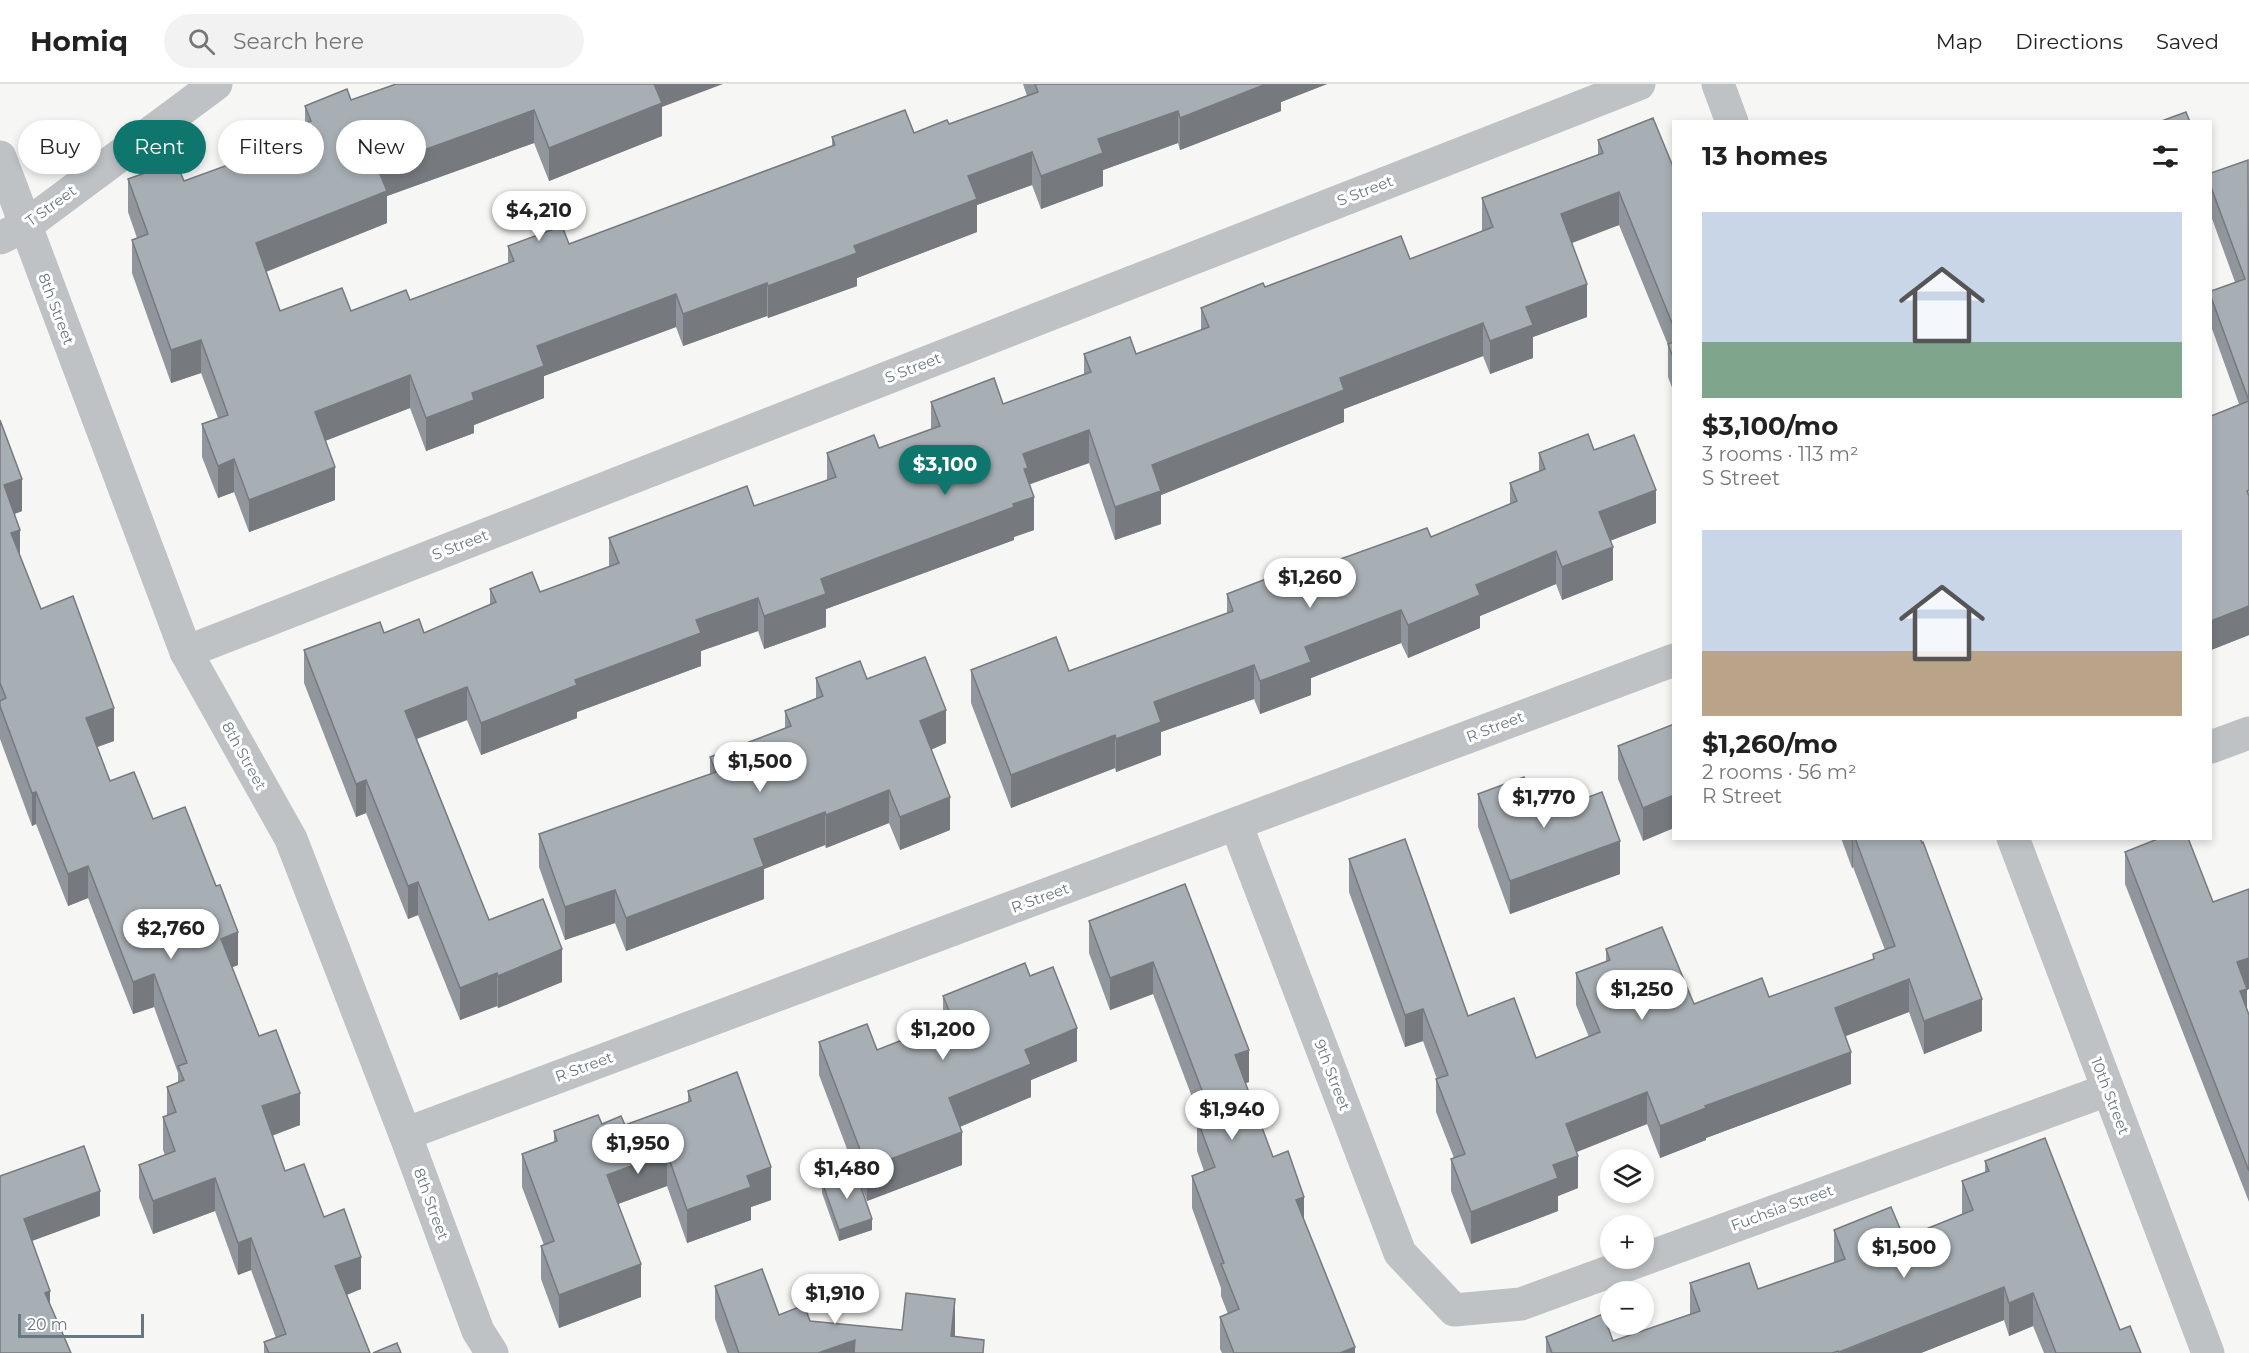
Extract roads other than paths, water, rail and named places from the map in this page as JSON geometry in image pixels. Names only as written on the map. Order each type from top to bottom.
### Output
[{"type":"street","name":"T Street","points":[[12,232],[216,84]]},
{"type":"street","name":"S Street","points":[[186,652],[1639,84]]},
{"type":"street","points":[[1718,84],[1731,120]]},
{"type":"street","name":"8th Street","points":[[0,157],[12,232],[186,652],[291,839],[478,1331],[492,1353]]},
{"type":"street","name":"R Street","points":[[405,1134],[1672,661]]},
{"type":"street","points":[[2212,747],[2249,733]]},
{"type":"street","name":"9th Street","points":[[1236,824],[1400,1253],[1454,1310]]},
{"type":"street","name":"10th Street","points":[[2014,840],[2208,1353]]},
{"type":"street","name":"Fuchsia Street","points":[[1454,1310],[1521,1304],[2107,1090]]}]
